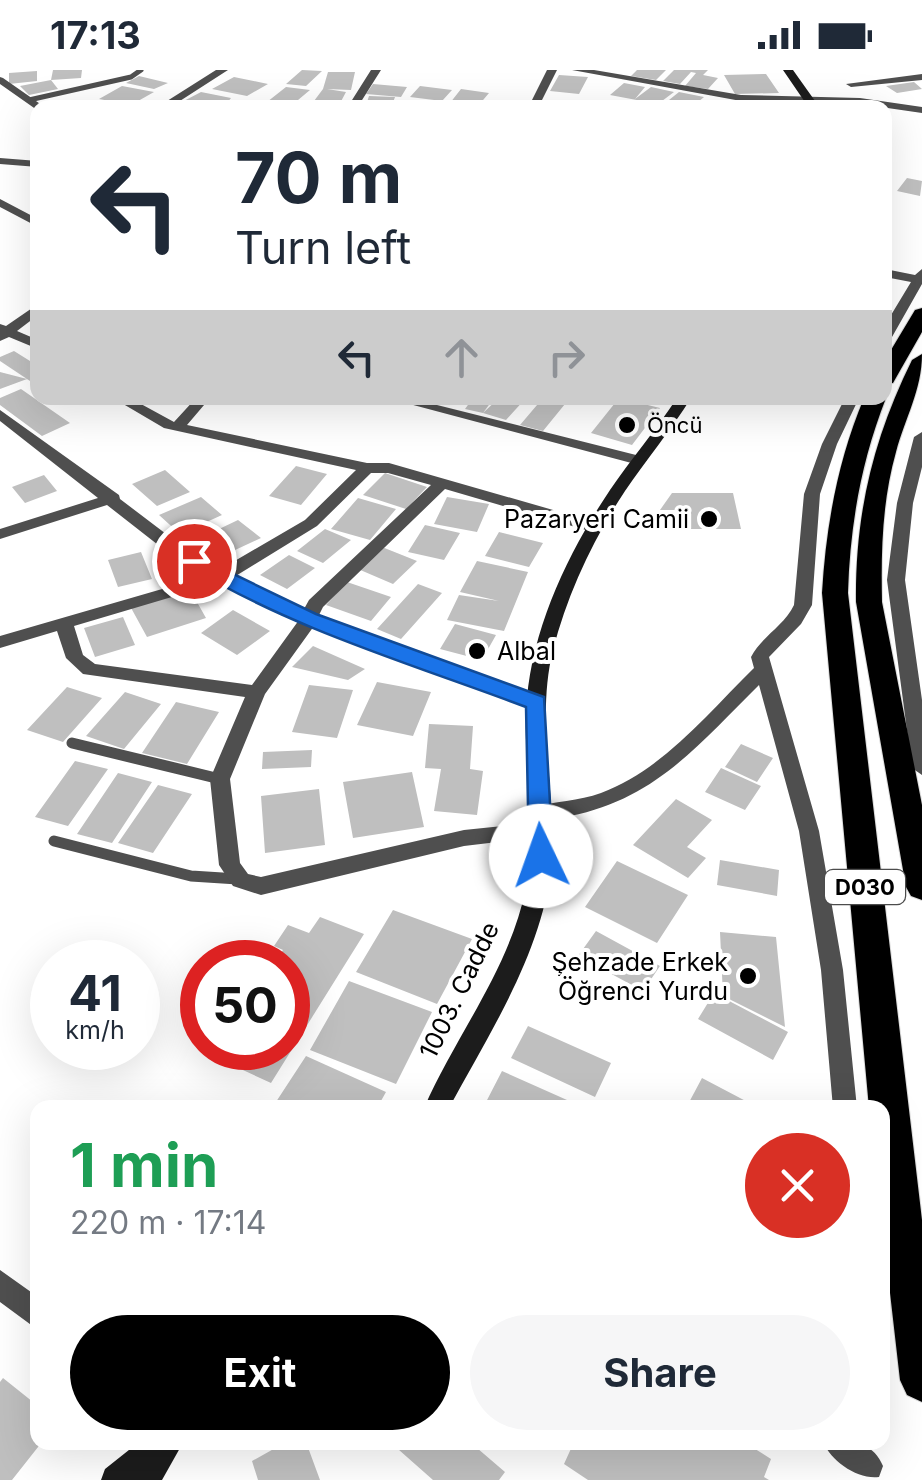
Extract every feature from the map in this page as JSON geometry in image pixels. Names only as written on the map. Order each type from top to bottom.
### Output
[{"type":"highway","points":[[892,366],[922,314]]},
{"type":"highway","name":"D030","points":[[922,360],[895,417],[869,516],[868,602],[914,775],[922,887]]},
{"type":"highway","name":"D030","points":[[872,405],[858,435],[847,482],[838,534],[835,593],[887,1100]]},
{"type":"highway","name":"D030","points":[[890,1123],[922,1380]]},
{"type":"main road","points":[[788,70],[810,100]]},
{"type":"main road","name":"1003. Cadde","points":[[440,1100],[525,930],[541,856],[536,702],[554,619],[596,528],[679,405]]},
{"type":"main road","points":[[116,1480],[156,1450]]},
{"type":"main road","points":[[145,1480],[162,1450]]},
{"type":"main road","points":[[156,1480],[165,1450]]},
{"type":"street","points":[[174,100],[224,70]]},
{"type":"street","points":[[357,100],[376,70]]},
{"type":"street","points":[[537,100],[552,70]]},
{"type":"street","points":[[577,70],[765,100]]},
{"type":"street","points":[[851,84],[922,77]]},
{"type":"street","points":[[0,80],[29,100]]},
{"type":"street","points":[[868,100],[909,95]]},
{"type":"street","points":[[892,106],[922,110]]},
{"type":"street","points":[[0,161],[30,163]]},
{"type":"street","points":[[0,202],[30,219]]},
{"type":"street","points":[[892,273],[921,277],[892,325]]},
{"type":"street","points":[[3,331],[30,315]]},
{"type":"street","points":[[3,331],[30,342]]},
{"type":"street","points":[[130,405],[169,425],[179,424],[211,436],[368,468],[388,468],[596,528]]},
{"type":"street","points":[[179,424],[196,405]]},
{"type":"street","points":[[422,405],[639,460]]},
{"type":"street","points":[[844,1100],[817,870],[760,657],[764,648],[802,611],[808,583],[810,508],[828,445],[848,405]]},
{"type":"street","points":[[0,414],[168,544],[221,577],[309,618],[536,702]]},
{"type":"street","points":[[914,775],[896,580],[913,516],[922,437]]},
{"type":"street","points":[[0,642],[221,577],[312,523],[368,468]]},
{"type":"street","points":[[443,483],[315,604],[304,632],[257,692],[220,778],[230,865],[241,880],[261,886],[539,822],[596,802],[630,788],[687,743],[762,672]]},
{"type":"street","points":[[0,534],[113,498]]},
{"type":"street","points":[[64,624],[75,658],[90,670],[257,692]]},
{"type":"street","points":[[0,1284],[30,1309]]},
{"type":"lane","points":[[29,100],[131,77],[142,70]]},
{"type":"lane","points":[[72,743],[220,778]]},
{"type":"lane","points":[[54,841],[191,876],[241,880]]},
{"type":"building","points":[[53,70],[82,70],[81,78],[51,80]]},
{"type":"building","points":[[302,70],[322,71],[306,86],[286,84]]},
{"type":"building","points":[[637,70],[666,70],[656,80],[631,76]]},
{"type":"building","points":[[674,70],[708,70],[703,75],[718,78],[708,89],[685,86],[696,73],[691,72],[680,84],[663,81]]},
{"type":"building","points":[[37,71],[37,81],[9,84],[9,73]]},
{"type":"building","points":[[328,72],[355,72],[351,90],[327,89],[346,92],[342,100],[315,100]]},
{"type":"building","points":[[766,74],[779,93],[735,94],[724,75]]},
{"type":"building","points":[[559,75],[588,77],[579,94],[550,91]]},
{"type":"building","points":[[139,76],[168,83],[154,89],[126,83]]},
{"type":"building","points":[[234,77],[268,84],[247,96],[212,89]]},
{"type":"building","points":[[51,80],[58,89],[29,95],[20,86]]},
{"type":"building","points":[[914,82],[922,89],[897,93],[886,86]]},
{"type":"building","points":[[624,83],[645,87],[635,99],[651,87],[674,92],[663,100],[637,100],[610,95]]},
{"type":"building","points":[[373,84],[407,87],[401,97],[366,94]]},
{"type":"building","points":[[122,86],[154,92],[140,100],[99,99]]},
{"type":"building","points":[[420,86],[452,90],[443,100],[410,97]]},
{"type":"building","points":[[286,87],[310,90],[298,100],[270,100]]},
{"type":"building","points":[[461,89],[489,93],[483,100],[452,100]]},
{"type":"building","points":[[201,92],[231,98],[229,100],[186,100]]},
{"type":"building","points":[[679,92],[704,97],[700,100],[669,100]]},
{"type":"building","points":[[369,96],[395,97],[394,100],[368,100]]},
{"type":"building","points":[[907,178],[922,181],[920,196],[897,191]]},
{"type":"building","points":[[14,351],[30,361],[30,381],[0,361],[0,357]]},
{"type":"building","points":[[0,372],[27,379],[0,389]]},
{"type":"building","points":[[21,389],[30,395],[30,405],[44,405],[70,423],[42,436],[0,405],[0,398]]},
{"type":"building","points":[[468,405],[489,405],[483,413],[465,409]]},
{"type":"building","points":[[492,405],[520,405],[506,420],[483,413]]},
{"type":"building","points":[[537,405],[564,405],[543,431],[520,425]]},
{"type":"building","points":[[613,405],[660,408],[632,445],[591,433]]},
{"type":"building","points":[[296,466],[327,474],[301,505],[269,496]]},
{"type":"building","points":[[165,470],[190,492],[157,506],[132,484]]},
{"type":"building","points":[[385,473],[427,487],[406,509],[363,495]]},
{"type":"building","points":[[44,475],[57,491],[25,503],[12,487]]},
{"type":"building","name":"Pazaryeri Camii","points":[[672,493],[733,493],[741,529],[680,529],[677,510],[660,510]]},
{"type":"building","points":[[201,497],[222,515],[180,534],[159,515]]},
{"type":"building","points":[[447,497],[489,504],[477,532],[434,524]]},
{"type":"building","points":[[358,498],[396,509],[370,540],[331,529]]},
{"type":"building","points":[[238,520],[261,538],[218,558],[196,540]]},
{"type":"building","points":[[425,525],[460,533],[444,560],[408,552]]},
{"type":"building","points":[[325,529],[351,540],[323,563],[297,551]]},
{"type":"building","points":[[499,532],[543,543],[529,567],[485,556]]},
{"type":"building","points":[[382,547],[417,561],[393,584],[358,569]]},
{"type":"building","points":[[141,552],[152,579],[118,587],[108,560]]},
{"type":"building","points":[[289,555],[315,568],[287,589],[260,575]]},
{"type":"building","points":[[477,561],[528,572],[504,631],[447,620],[459,595],[499,601],[460,592]]},
{"type":"building","points":[[347,582],[391,597],[371,621],[326,605]]},
{"type":"building","points":[[418,584],[442,593],[401,639],[377,629]]},
{"type":"building","points":[[189,588],[206,618],[147,637],[130,606]]},
{"type":"building","points":[[233,610],[270,631],[237,655],[201,633]]},
{"type":"building","points":[[123,617],[135,645],[95,657],[84,628]]},
{"type":"building","points":[[455,624],[496,635],[482,660],[440,649]]},
{"type":"building","points":[[313,646],[365,669],[348,680],[292,667]]},
{"type":"building","points":[[377,682],[431,692],[413,736],[357,725]]},
{"type":"building","points":[[309,685],[353,690],[337,738],[292,732]]},
{"type":"building","points":[[67,687],[102,698],[63,742],[27,730]]},
{"type":"building","points":[[125,692],[161,704],[124,749],[86,736]]},
{"type":"building","points":[[176,702],[219,712],[187,764],[142,753]]},
{"type":"building","points":[[429,724],[473,726],[470,769],[483,771],[477,815],[434,811],[441,769],[425,768]]},
{"type":"building","points":[[741,744],[773,758],[757,782],[725,767]]},
{"type":"building","points":[[312,750],[311,767],[262,769],[263,752]]},
{"type":"building","points":[[75,761],[108,769],[68,826],[35,817]]},
{"type":"building","points":[[721,768],[761,786],[745,810],[705,792]]},
{"type":"building","points":[[412,772],[424,827],[353,838],[343,782]]},
{"type":"building","points":[[118,773],[152,782],[112,843],[77,834]]},
{"type":"building","points":[[158,785],[192,794],[153,853],[118,843]]},
{"type":"building","points":[[319,789],[325,845],[265,853],[261,796]]},
{"type":"building","points":[[676,799],[712,820],[687,847],[706,858],[688,878],[633,845]]},
{"type":"building","points":[[720,860],[779,870],[777,896],[717,885]]},
{"type":"building","points":[[617,861],[688,895],[657,943],[585,907]]},
{"type":"building","points":[[393,910],[472,939],[437,1004],[356,972]]},
{"type":"building","points":[[320,917],[364,934],[310,1021],[310,940],[278,940],[288,925],[309,933]]},
{"type":"building","points":[[596,931],[660,966],[643,991],[578,956]]},
{"type":"building","points":[[720,932],[776,937],[785,1027],[723,996]]},
{"type":"building","points":[[349,981],[432,1012],[396,1084],[310,1050]]},
{"type":"building","points":[[714,993],[788,1032],[773,1060],[698,1019]]},
{"type":"building","points":[[528,1026],[611,1063],[595,1097],[511,1058]]},
{"type":"building","points":[[310,1058],[386,1092],[382,1100],[277,1100],[297,1070],[310,1070]]},
{"type":"building","points":[[243,1070],[279,1070],[271,1083]]},
{"type":"building","points":[[502,1071],[567,1100],[487,1100]]},
{"type":"building","points":[[702,1078],[744,1100],[690,1100]]},
{"type":"building","points":[[3,1378],[30,1400],[30,1450],[36,1450],[12,1480],[0,1480]]},
{"type":"building","points":[[272,1450],[309,1450],[320,1480],[258,1480],[252,1461]]},
{"type":"building","points":[[399,1450],[479,1450],[505,1472],[499,1480],[433,1480]]},
{"type":"building","points":[[570,1450],[757,1450],[771,1459],[764,1477],[769,1480],[588,1480],[564,1464]]},
{"type":"place","name":"Öncü","points":[[627,425]]},
{"type":"place","name":"Pazaryeri Camii","points":[[709,519]]},
{"type":"place","name":"Albal","points":[[477,651]]},
{"type":"place","name":"Şehzade Erkek Öğrenci Yurdu","points":[[748,976]]},
{"type":"route","points":[[194,561],[309,618],[536,702],[541,856]]}]
